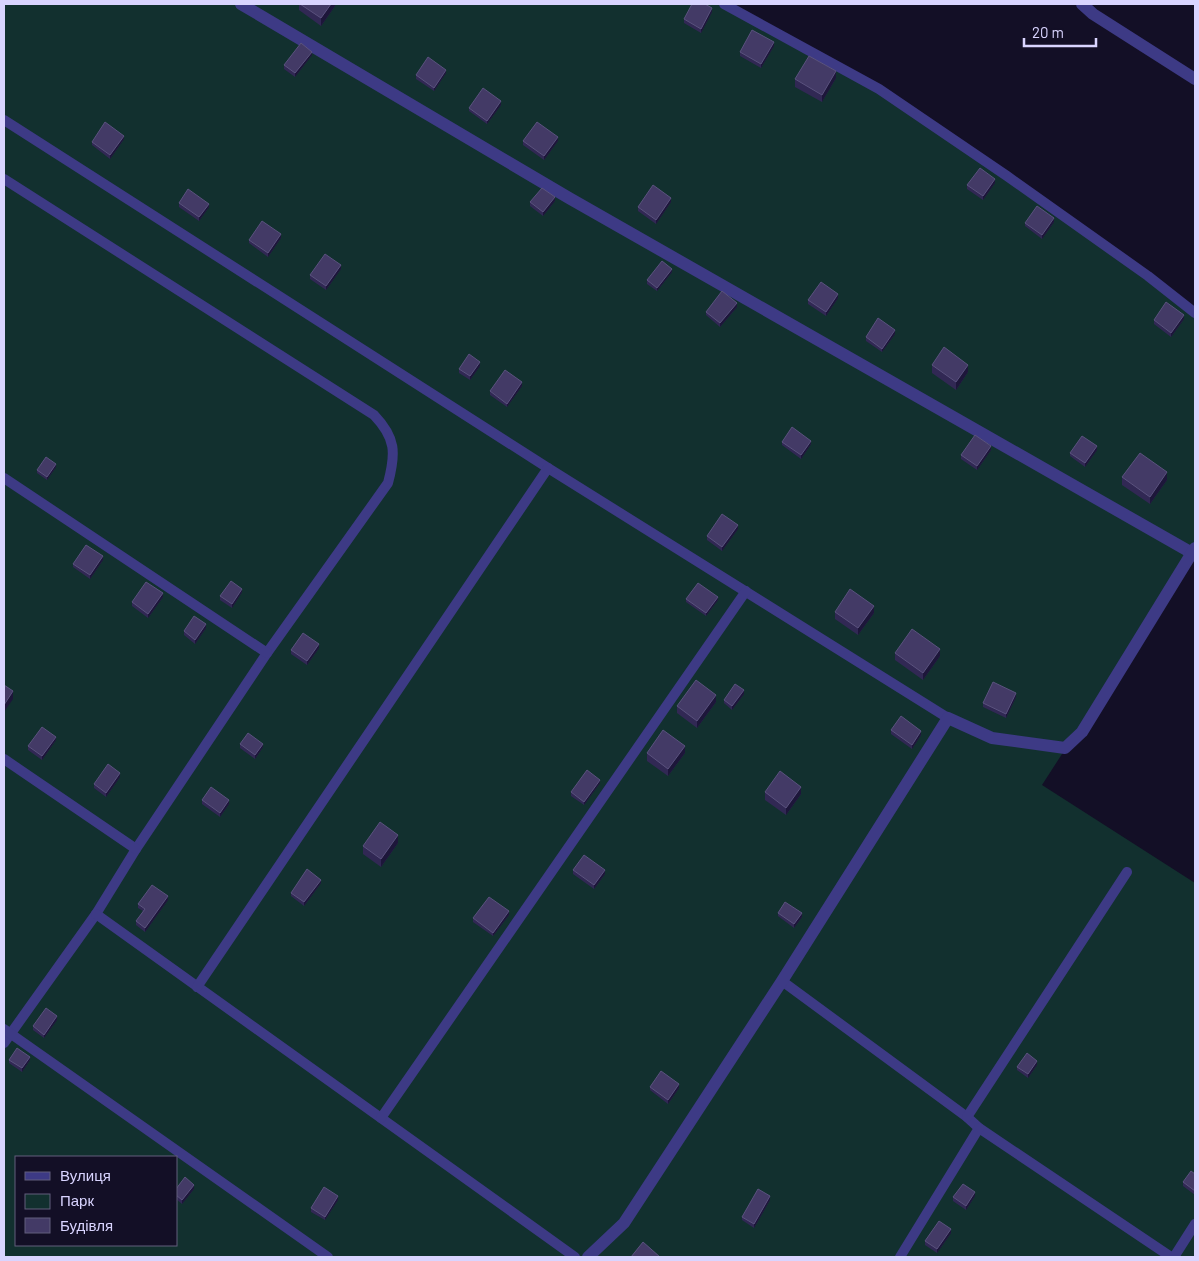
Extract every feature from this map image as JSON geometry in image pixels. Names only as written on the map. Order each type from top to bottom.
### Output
[{"type":"street","points":[[240,4],[569,198],[1193,551],[1082,732],[1064,748],[992,738],[948,718],[782,981],[624,1223],[588,1257]]},
{"type":"street","points":[[1082,4],[1093,14],[1195,79]]},
{"type":"lane","points":[[724,4],[879,89],[1015,181],[1148,276],[1195,313]]},
{"type":"lane","points":[[4,120],[548,468],[948,718]]},
{"type":"lane","points":[[4,179],[374,415],[386,428],[392,446],[394,462],[388,483],[267,653],[136,849],[96,914],[7,1031],[4,1043]]},
{"type":"lane","points":[[197,987],[548,468]]},
{"type":"lane","points":[[4,478],[267,653]]},
{"type":"lane","points":[[381,1118],[746,591]]},
{"type":"lane","points":[[4,759],[136,849]]},
{"type":"lane","points":[[967,1117],[1127,872]]},
{"type":"lane","points":[[96,914],[575,1257]]},
{"type":"lane","points":[[782,981],[967,1117],[979,1128],[1173,1257],[1195,1224]]},
{"type":"lane","points":[[7,1031],[328,1257]]},
{"type":"lane","points":[[900,1257],[979,1128]]},
{"type":"green space","points":[[4,4],[724,4],[879,89],[1195,313],[1195,548],[1042,785],[1195,883],[1195,1257],[4,1257]]},
{"type":"building","points":[[300,4],[331,4],[321,18]]},
{"type":"building","points":[[692,4],[705,4],[712,8],[701,29],[684,19]]},
{"type":"building","points":[[752,30],[774,42],[761,64],[740,52]]},
{"type":"building","points":[[301,43],[312,52],[295,73],[284,65]]},
{"type":"building","points":[[809,56],[836,71],[822,95],[795,79]]},
{"type":"building","points":[[428,57],[446,70],[434,88],[416,75]]},
{"type":"building","points":[[483,88],[501,101],[487,121],[469,108]]},
{"type":"building","points":[[105,122],[124,136],[110,155],[92,142]]},
{"type":"building","points":[[537,122],[558,137],[544,156],[523,141]]},
{"type":"building","points":[[980,168],[995,179],[983,196],[967,185]]},
{"type":"building","points":[[653,185],[671,198],[656,220],[638,207]]},
{"type":"building","points":[[542,188],[555,197],[543,212],[530,202]]},
{"type":"building","points":[[188,189],[209,204],[199,217],[179,203]]},
{"type":"building","points":[[1037,206],[1054,218],[1042,235],[1025,223]]},
{"type":"building","points":[[262,221],[281,234],[268,253],[249,240]]},
{"type":"building","points":[[325,254],[341,265],[326,286],[310,275]]},
{"type":"building","points":[[662,261],[672,269],[657,288],[647,280]]},
{"type":"building","points":[[821,282],[838,294],[826,312],[808,300]]},
{"type":"building","points":[[722,291],[737,303],[720,323],[706,312]]},
{"type":"building","points":[[1166,302],[1184,315],[1171,333],[1154,320]]},
{"type":"building","points":[[878,318],[895,330],[882,349],[866,337]]},
{"type":"building","points":[[944,347],[968,365],[956,382],[932,365]]},
{"type":"building","points":[[469,354],[480,362],[470,376],[459,369]]},
{"type":"building","points":[[505,370],[522,382],[507,404],[490,391]]},
{"type":"building","points":[[792,427],[811,441],[801,455],[782,442]]},
{"type":"building","points":[[975,435],[991,446],[977,466],[961,455]]},
{"type":"building","points":[[1082,436],[1097,446],[1085,463],[1070,453]]},
{"type":"building","points":[[1140,453],[1167,472],[1150,497],[1122,477]]},
{"type":"building","points":[[46,457],[56,464],[47,477],[37,470]]},
{"type":"building","points":[[722,514],[738,525],[722,547],[707,536]]},
{"type":"building","points":[[86,545],[103,556],[90,575],[73,564]]},
{"type":"building","points":[[231,581],[242,589],[232,604],[220,596]]},
{"type":"building","points":[[146,582],[163,593],[148,614],[132,602]]},
{"type":"building","points":[[698,583],[718,597],[706,613],[686,599]]},
{"type":"building","points":[[850,589],[874,606],[858,628],[835,612]]},
{"type":"building","points":[[194,616],[206,624],[195,640],[184,631]]},
{"type":"building","points":[[912,629],[940,649],[923,673],[895,653]]},
{"type":"building","points":[[303,633],[319,644],[307,661],[291,650]]},
{"type":"building","points":[[696,680],[716,695],[697,721],[677,706]]},
{"type":"building","points":[[993,682],[1016,693],[1006,714],[983,703]]},
{"type":"building","points":[[735,684],[744,690],[732,706],[724,700]]},
{"type":"building","points":[[4,685],[13,691],[4,705]]},
{"type":"building","points":[[901,716],[921,731],[912,745],[891,730]]},
{"type":"building","points":[[42,727],[56,737],[42,756],[28,746]]},
{"type":"building","points":[[663,730],[685,746],[668,769],[647,753]]},
{"type":"building","points":[[248,733],[263,744],[255,755],[240,744]]},
{"type":"building","points":[[108,764],[120,773],[106,793],[94,784]]},
{"type":"building","points":[[587,770],[600,780],[584,802],[571,792]]},
{"type":"building","points":[[780,771],[801,787],[786,808],[765,792]]},
{"type":"building","points":[[211,787],[229,800],[220,813],[202,800]]},
{"type":"building","points":[[380,822],[398,835],[381,859],[363,846]]},
{"type":"building","points":[[584,855],[605,870],[594,885],[573,870]]},
{"type":"building","points":[[307,869],[321,880],[304,902],[291,893]]},
{"type":"building","points":[[152,885],[168,896],[145,928],[136,921],[145,909],[138,904]]},
{"type":"building","points":[[489,897],[509,911],[493,933],[473,918]]},
{"type":"building","points":[[785,902],[802,913],[794,924],[778,913]]},
{"type":"building","points":[[46,1008],[57,1016],[44,1035],[33,1026]]},
{"type":"building","points":[[17,1048],[30,1057],[22,1068],[9,1060]]},
{"type":"building","points":[[1027,1053],[1037,1061],[1028,1074],[1017,1067]]},
{"type":"building","points":[[661,1071],[679,1084],[668,1100],[650,1087]]},
{"type":"building","points":[[1191,1171],[1195,1174],[1195,1191],[1183,1182]]},
{"type":"building","points":[[185,1177],[194,1185],[182,1200],[178,1197],[178,1186]]},
{"type":"building","points":[[963,1184],[975,1192],[966,1206],[953,1197]]},
{"type":"building","points":[[324,1187],[338,1196],[325,1217],[311,1208]]},
{"type":"building","points":[[758,1189],[770,1196],[754,1224],[742,1217]]},
{"type":"building","points":[[939,1221],[951,1229],[937,1249],[925,1241]]},
{"type":"building","points":[[643,1242],[660,1257],[631,1257]]}]
